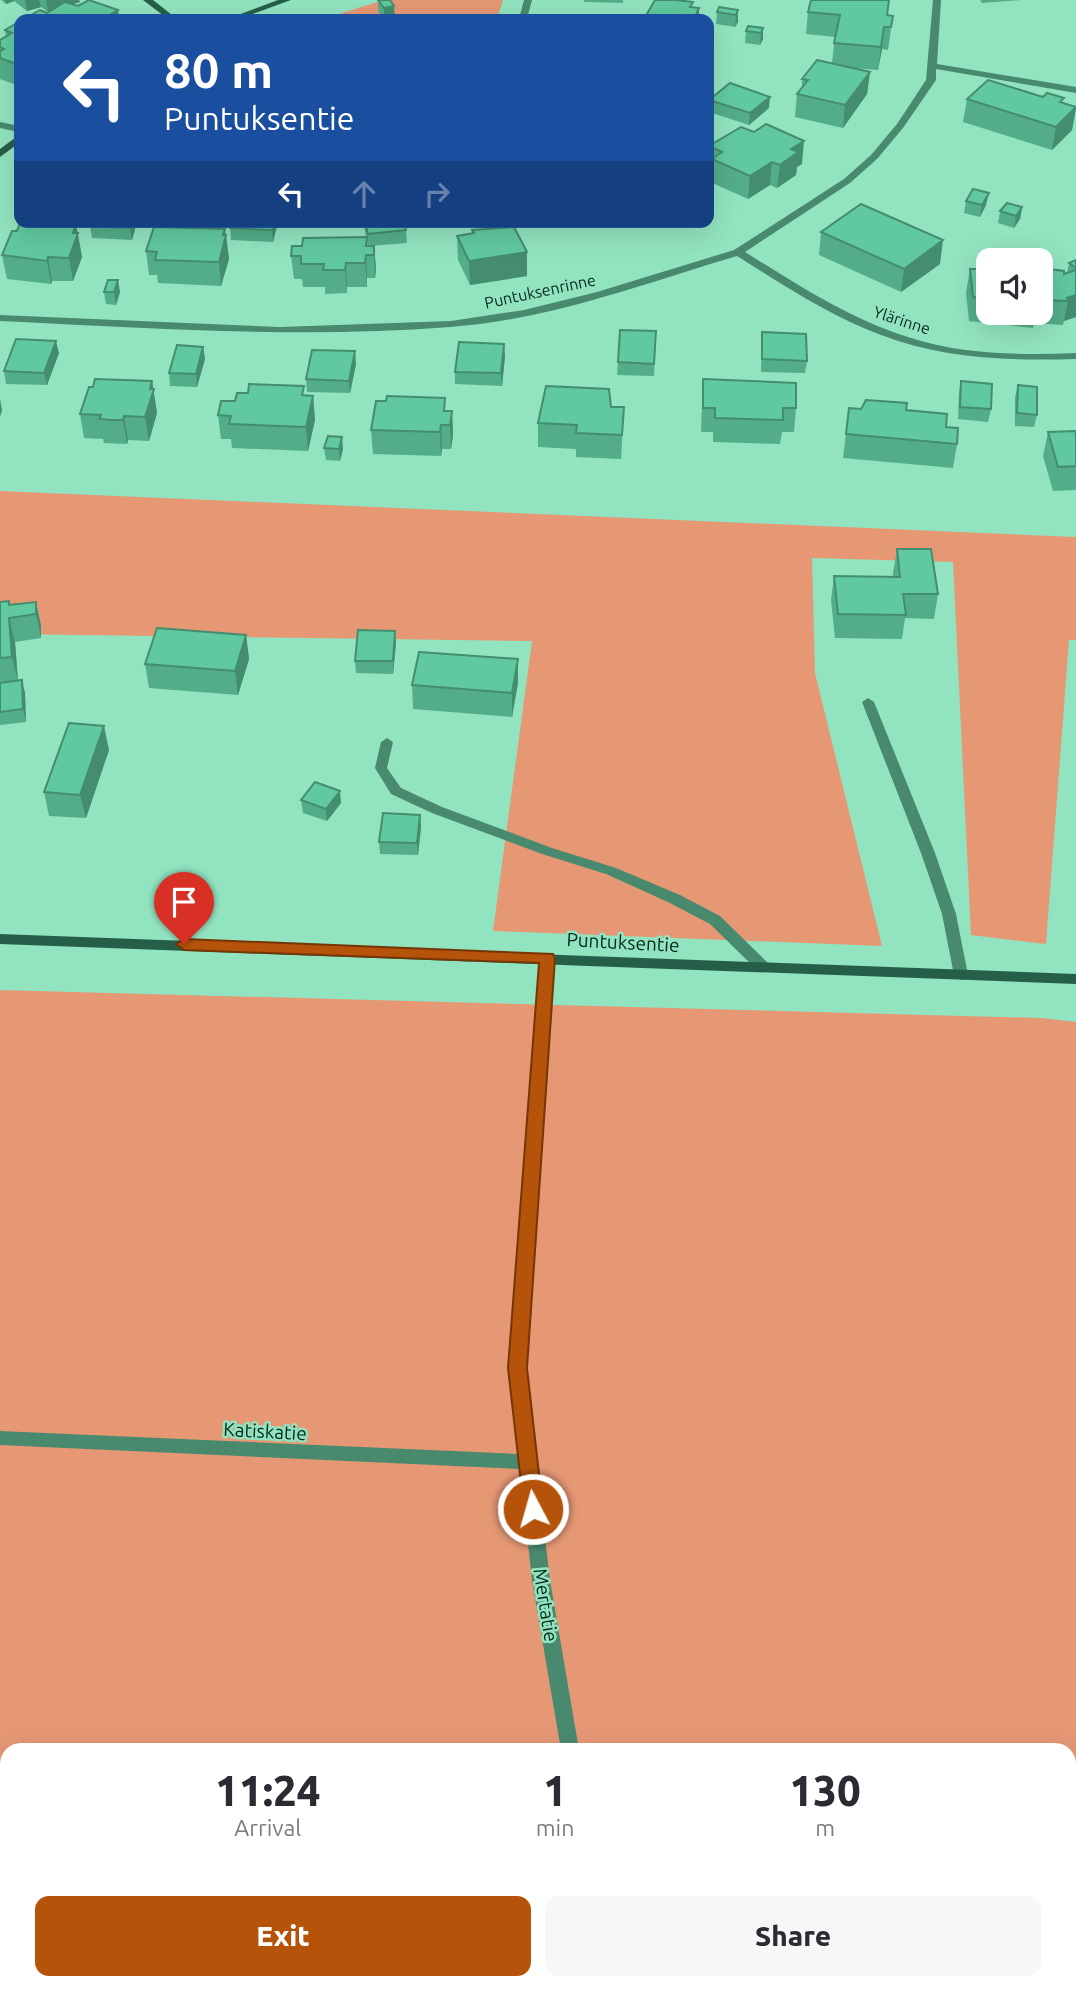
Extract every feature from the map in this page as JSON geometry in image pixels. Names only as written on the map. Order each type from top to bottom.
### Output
[{"type":"street","points":[[147,0],[166,14]]},
{"type":"street","points":[[246,14],[287,0]]},
{"type":"street","name":"Puntuksenrinne","points":[[0,318],[281,330],[451,324],[524,313],[601,294],[738,252],[810,207],[874,157],[921,96],[934,66],[937,0]]},
{"type":"street","points":[[934,66],[1076,90]]},
{"type":"street","points":[[0,155],[14,142]]},
{"type":"street","name":"Ylärinne","points":[[738,252],[844,316],[888,335],[927,346],[974,353],[1041,358],[1076,356]]},
{"type":"street","points":[[868,702],[928,853],[949,914],[961,975]]},
{"type":"street","points":[[387,742],[381,768],[396,791],[487,830],[611,871],[675,899],[715,920],[763,967]]},
{"type":"street","name":"Puntuksentie","points":[[0,939],[1076,979]]},
{"type":"street","name":"Mertatie","points":[[547,958],[517,1368],[541,1580],[569,1743]]},
{"type":"street","name":"Katiskatie","points":[[0,1438],[528,1462]]},
{"type":"shaded area","points":[[384,0],[503,0],[499,14],[339,14]]},
{"type":"shaded area","points":[[0,491],[1076,537],[1076,640],[1069,640],[1046,944],[971,935],[953,562],[812,558],[815,673],[882,946],[493,931],[532,641],[0,634]]},
{"type":"shaded area","points":[[0,990],[1041,1018],[1076,1022],[1076,1743],[0,1743]]},
{"type":"building","points":[[89,0],[118,10],[111,14],[33,14],[40,10],[47,13],[65,2],[78,6]]},
{"type":"building","points":[[378,0],[390,0],[394,6],[384,8]]},
{"type":"building","points":[[655,0],[693,2],[690,7],[699,8],[696,14],[647,14]]},
{"type":"building","points":[[811,0],[889,0],[887,15],[893,16],[891,27],[884,27],[881,47],[834,43],[840,15],[808,12]]},
{"type":"building","points":[[719,7],[738,10],[736,15],[717,12]]},
{"type":"building","points":[[14,25],[14,63],[0,58],[0,51],[4,49],[0,47],[0,40],[12,33],[5,30]]},
{"type":"building","points":[[748,26],[763,28],[761,33],[746,31]]},
{"type":"building","points":[[817,60],[870,72],[845,105],[797,94],[808,80],[802,79]]},
{"type":"building","points":[[988,80],[1043,97],[1047,93],[1064,98],[1060,102],[1076,107],[1056,127],[967,99]]},
{"type":"building","points":[[730,83],[770,97],[750,113],[714,102],[714,96]]},
{"type":"building","points":[[766,124],[804,141],[791,149],[798,152],[780,165],[772,162],[750,176],[714,160],[722,152],[714,148],[714,143],[741,127],[754,132]]},
{"type":"building","points":[[973,189],[989,193],[982,205],[966,201]]},
{"type":"building","points":[[1007,203],[1022,207],[1016,216],[1000,211]]},
{"type":"building","points":[[861,204],[943,240],[904,269],[821,232]]},
{"type":"building","points":[[18,228],[75,228],[73,233],[78,233],[69,258],[48,257],[47,261],[2,255],[12,231],[17,231]]},
{"type":"building","points":[[154,228],[225,229],[219,262],[155,260],[157,252],[146,251]]},
{"type":"building","points":[[230,228],[272,228],[272,230]]},
{"type":"building","points":[[366,228],[406,228],[406,230],[368,234]]},
{"type":"building","points":[[515,228],[527,252],[469,261],[457,236],[474,233],[472,230]]},
{"type":"building","points":[[367,237],[366,246],[374,246],[374,255],[366,255],[365,263],[346,263],[345,270],[323,270],[324,264],[301,264],[301,256],[291,256],[292,246],[302,246],[303,238]]},
{"type":"building","points":[[970,269],[976,269],[976,297],[973,297]]},
{"type":"building","points":[[1053,270],[1064,271],[1064,274],[1076,270],[1076,295],[1067,298],[1068,301],[1053,300]]},
{"type":"building","points":[[108,280],[118,280],[114,292],[104,292]]},
{"type":"building","points":[[620,330],[656,331],[654,364],[618,362]]},
{"type":"building","points":[[762,332],[806,334],[807,361],[762,359]]},
{"type":"building","points":[[16,339],[56,341],[44,373],[4,371]]},
{"type":"building","points":[[459,342],[504,344],[501,373],[455,372]]},
{"type":"building","points":[[177,345],[203,347],[196,374],[169,373]]},
{"type":"building","points":[[312,350],[355,351],[349,381],[306,379]]},
{"type":"building","points":[[95,379],[152,381],[150,389],[154,389],[145,417],[124,416],[123,420],[111,420],[99,419],[101,415],[80,414],[89,387],[93,387]]},
{"type":"building","points":[[703,379],[796,383],[796,408],[783,408],[783,420],[715,418],[715,408],[703,408]]},
{"type":"building","points":[[961,381],[992,384],[991,409],[960,407]]},
{"type":"building","points":[[249,384],[304,386],[302,395],[313,396],[306,427],[229,424],[231,416],[218,415],[221,401],[235,401],[237,393],[248,393]]},
{"type":"building","points":[[1018,385],[1037,387],[1037,415],[1017,413]]},
{"type":"building","points":[[546,386],[609,389],[611,407],[624,407],[622,435],[576,433],[577,425],[538,423]]},
{"type":"building","points":[[387,396],[445,398],[444,411],[452,411],[450,425],[441,425],[440,432],[371,430],[376,401],[386,401]]},
{"type":"building","points":[[866,400],[907,403],[906,410],[947,414],[946,427],[958,428],[957,444],[846,434],[849,408],[861,409]]},
{"type":"building","points":[[1076,431],[1076,466],[1058,467],[1048,432]]},
{"type":"building","points":[[328,436],[342,437],[339,449],[324,448]]},
{"type":"building","points":[[897,549],[931,549],[938,594],[903,594],[906,615],[838,614],[834,576],[900,577]]},
{"type":"building","points":[[9,601],[9,605],[36,602],[36,614],[9,618],[12,657],[0,658],[0,602]]},
{"type":"building","points":[[157,628],[246,635],[235,671],[145,664]]},
{"type":"building","points":[[358,630],[395,631],[393,661],[355,661]]},
{"type":"building","points":[[419,652],[518,659],[512,693],[412,685]]},
{"type":"building","points":[[22,680],[23,709],[0,712],[0,683]]},
{"type":"building","points":[[69,723],[104,726],[80,795],[44,792]]},
{"type":"building","points":[[315,782],[340,791],[326,809],[301,800]]},
{"type":"building","points":[[383,813],[420,815],[417,843],[379,842]]},
{"type":"route","points":[[184,944],[547,958],[517,1368],[533,1509]]}]
